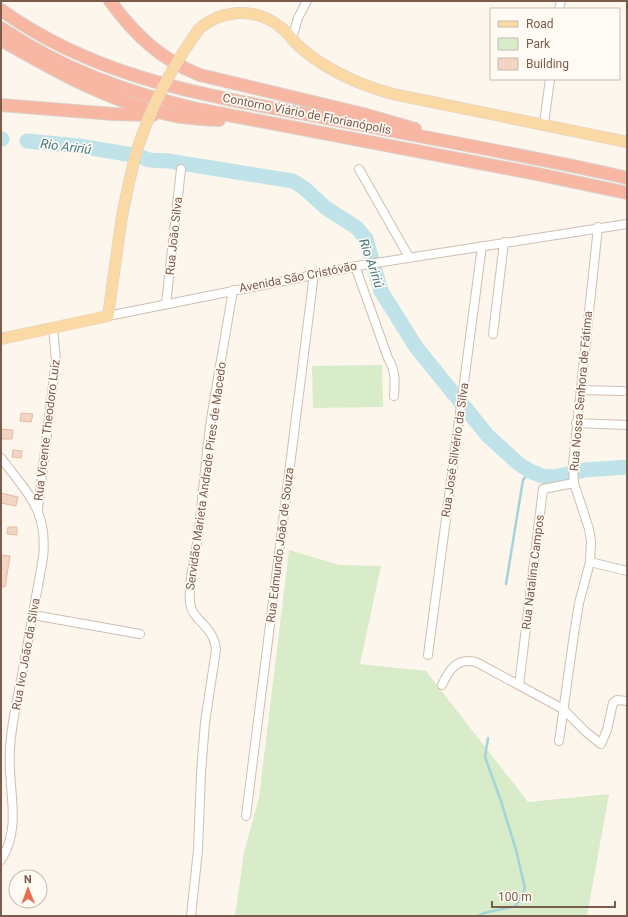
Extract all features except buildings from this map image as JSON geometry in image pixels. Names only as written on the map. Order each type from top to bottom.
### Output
[{"type":"highway","points":[[110,1],[150,47],[184,69],[200,76],[364,114],[411,128],[446,141]]},
{"type":"highway","name":"Contorno Viário de Florianópolis","points":[[1,10],[41,35],[76,54],[113,69],[154,82],[235,101],[446,141],[627,178]]},
{"type":"highway","name":"Contorno Viário de Florianópolis","points":[[1,28],[51,58],[88,76],[120,88],[173,103],[627,193]]},
{"type":"highway","points":[[1,40],[48,67],[115,99],[172,116]]},
{"type":"highway","points":[[1,105],[113,114],[172,116],[288,126]]},
{"type":"main road","points":[[108,316],[122,216],[136,154],[151,112],[168,77],[199,29],[206,23],[220,16],[244,13],[260,16],[275,22],[292,40],[329,69],[369,87],[393,94],[627,142]]},
{"type":"main road","name":"Avenida São Cristóvão","points":[[1,339],[108,316]]},
{"type":"street","points":[[292,40],[298,18],[307,1]]},
{"type":"street","points":[[544,124],[550,80]]},
{"type":"street","name":"Rua João Silva","points":[[166,304],[181,169]]},
{"type":"street","points":[[359,169],[409,257]]},
{"type":"street","name":"Avenida São Cristóvão","points":[[108,316],[314,274],[409,257],[598,227],[627,224]]},
{"type":"street","name":"Rua Nossa Senhora de Fátima","points":[[559,741],[579,603],[590,562],[591,541],[589,529],[573,480],[573,464],[576,423],[598,227]]},
{"type":"street","points":[[493,334],[504,242]]},
{"type":"street","name":"Rua José Silvério da Silva","points":[[428,655],[482,246]]},
{"type":"street","points":[[359,266],[388,358],[393,367],[395,375],[394,396]]},
{"type":"street","name":"Rua Edmundo João de Souza","points":[[246,816],[314,274]]},
{"type":"street","name":"Servidão Marieta Andrade Pires de Macedo","points":[[191,916],[198,850],[199,801],[205,722],[216,650],[215,641],[212,634],[191,609],[190,589],[199,533],[204,471],[212,413],[233,290]]},
{"type":"street","name":"Rua Vicente Theodoro Luiz","points":[[38,509],[56,360],[53,328]]},
{"type":"street","points":[[580,390],[623,391]]},
{"type":"street","points":[[576,423],[627,425]]},
{"type":"street","name":"Rua Ivo João da Silva","points":[[1,458],[38,509],[44,529],[45,543],[15,710],[10,750],[13,820],[12,837],[8,849],[1,860]]},
{"type":"street","name":"Rua Natalina Campos","points":[[519,685],[543,489],[573,480]]},
{"type":"street","points":[[590,562],[627,571]]},
{"type":"street","points":[[33,615],[140,634]]},
{"type":"street","points":[[442,685],[452,669],[460,662],[476,662],[563,709],[586,732],[601,744],[607,730],[613,703],[617,700],[627,701]]},
{"type":"green space","points":[[382,365],[383,407],[313,408],[312,366]]},
{"type":"green space","points":[[289,550],[339,565],[381,566],[360,664],[426,671],[528,802],[609,794],[587,916],[235,916],[244,852],[259,798]]},
{"type":"waterway","name":"Rio Aririú","points":[[27,141],[79,146],[139,156],[149,160],[168,161],[293,181],[304,188],[326,208],[357,228],[366,239],[381,291],[416,347],[488,436],[519,464],[542,476],[554,477],[585,470],[627,467]]},
{"type":"waterway","points":[[506,584],[523,480],[530,471]]},
{"type":"waterway","points":[[478,916],[484,913],[516,906],[525,888],[516,850],[501,801],[485,757],[488,738]]}]
